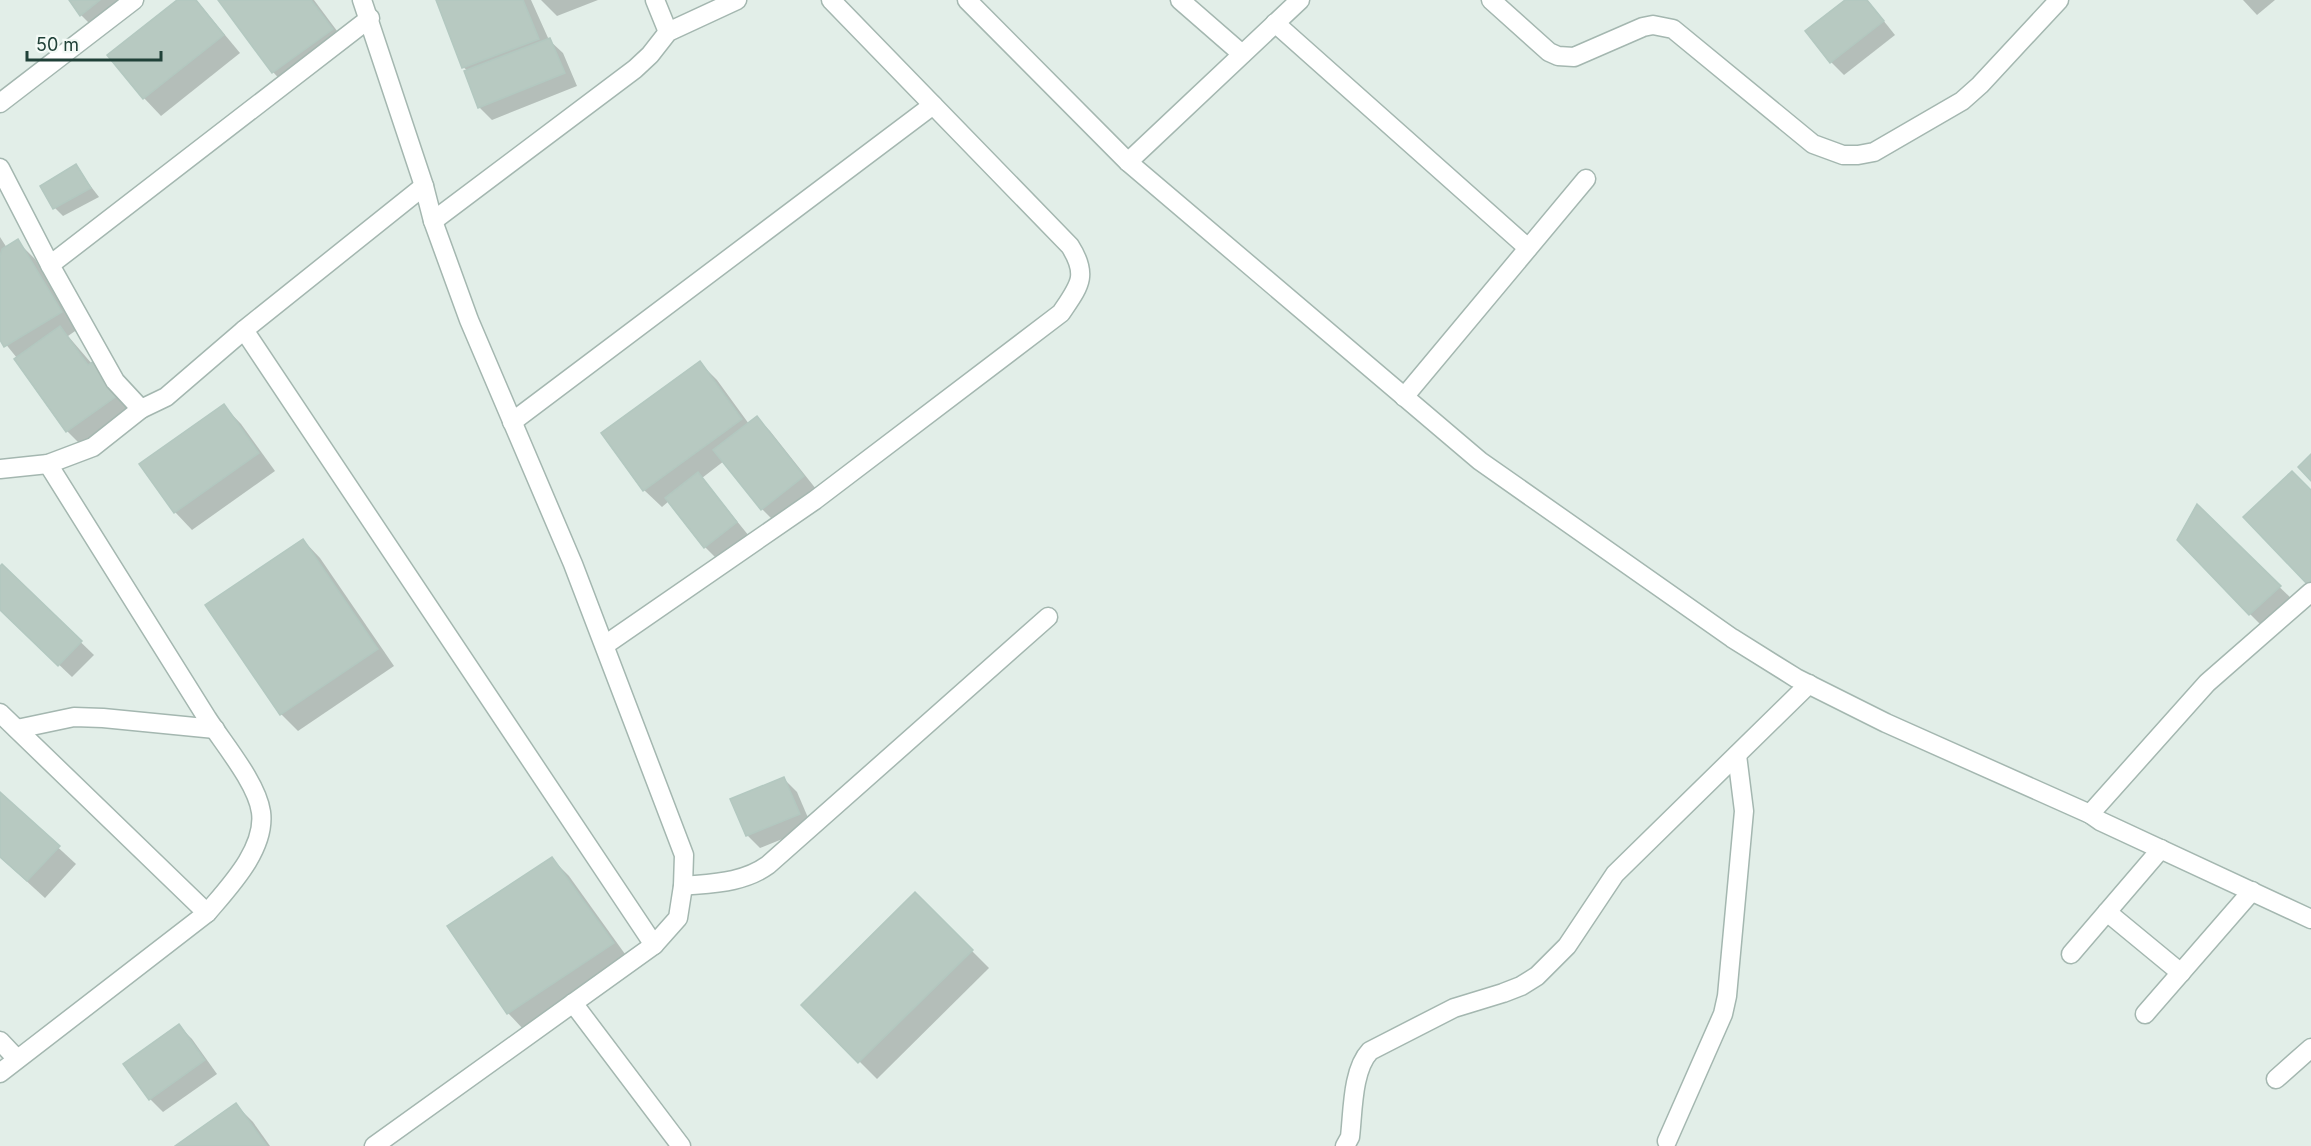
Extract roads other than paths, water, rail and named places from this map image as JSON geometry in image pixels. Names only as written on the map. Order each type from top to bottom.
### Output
[{"type":"street","points":[[0,103],[134,0]]},
{"type":"street","points":[[362,0],[370,18],[424,186],[433,221],[469,320],[573,564],[684,855],[683,886],[678,918],[654,945],[374,1146]]},
{"type":"street","points":[[655,0],[668,33]]},
{"type":"street","points":[[433,221],[634,69],[650,55],[668,33],[737,0]]},
{"type":"street","points":[[604,645],[834,485],[1061,313],[1081,278],[1080,262],[1070,246],[831,0]]},
{"type":"street","points":[[1180,0],[1242,54]]},
{"type":"street","points":[[1128,162],[1300,0]]},
{"type":"street","points":[[1491,0],[1550,52],[1558,56],[1574,57],[1643,27],[1653,25],[1673,29],[1814,144],[1843,155],[1874,152],[1962,101],[1980,85],[2059,0]]},
{"type":"street","points":[[969,1],[1128,162],[1480,461],[1731,638],[1809,684],[1886,723],[2090,814],[2100,821],[2311,919]]},
{"type":"street","points":[[50,265],[370,18]]},
{"type":"street","points":[[1275,23],[1528,248]]},
{"type":"street","points":[[512,422],[933,105]]},
{"type":"street","points":[[0,168],[50,265],[115,381],[141,409]]},
{"type":"street","points":[[1404,397],[1586,179]]},
{"type":"street","points":[[0,469],[48,464],[93,447],[141,409],[166,397],[244,330],[424,186]]},
{"type":"street","points":[[244,330],[654,945]]},
{"type":"street","points":[[0,1073],[207,913],[250,858],[259,831],[261,812],[251,783],[48,464]]},
{"type":"street","points":[[2090,814],[2207,682],[2311,592]]},
{"type":"street","points":[[683,886],[740,879],[754,875],[768,865],[1048,617]]},
{"type":"street","points":[[1345,1146],[1350,1137],[1359,1071],[1363,1059],[1370,1051],[1454,1008],[1503,993],[1537,976],[1567,946],[1615,874],[1809,684]]},
{"type":"street","points":[[0,713],[207,913]]},
{"type":"street","points":[[17,729],[74,717],[215,729]]},
{"type":"street","points":[[1667,1141],[1723,1014],[1727,996],[1744,812],[1737,755]]},
{"type":"street","points":[[2071,954],[2160,849]]},
{"type":"street","points":[[2145,1014],[2252,891]]},
{"type":"street","points":[[2107,912],[2181,973]]},
{"type":"street","points":[[573,1003],[681,1146]]},
{"type":"street","points":[[0,1041],[17,1059]]},
{"type":"street","points":[[2276,1079],[2311,1048]]}]
